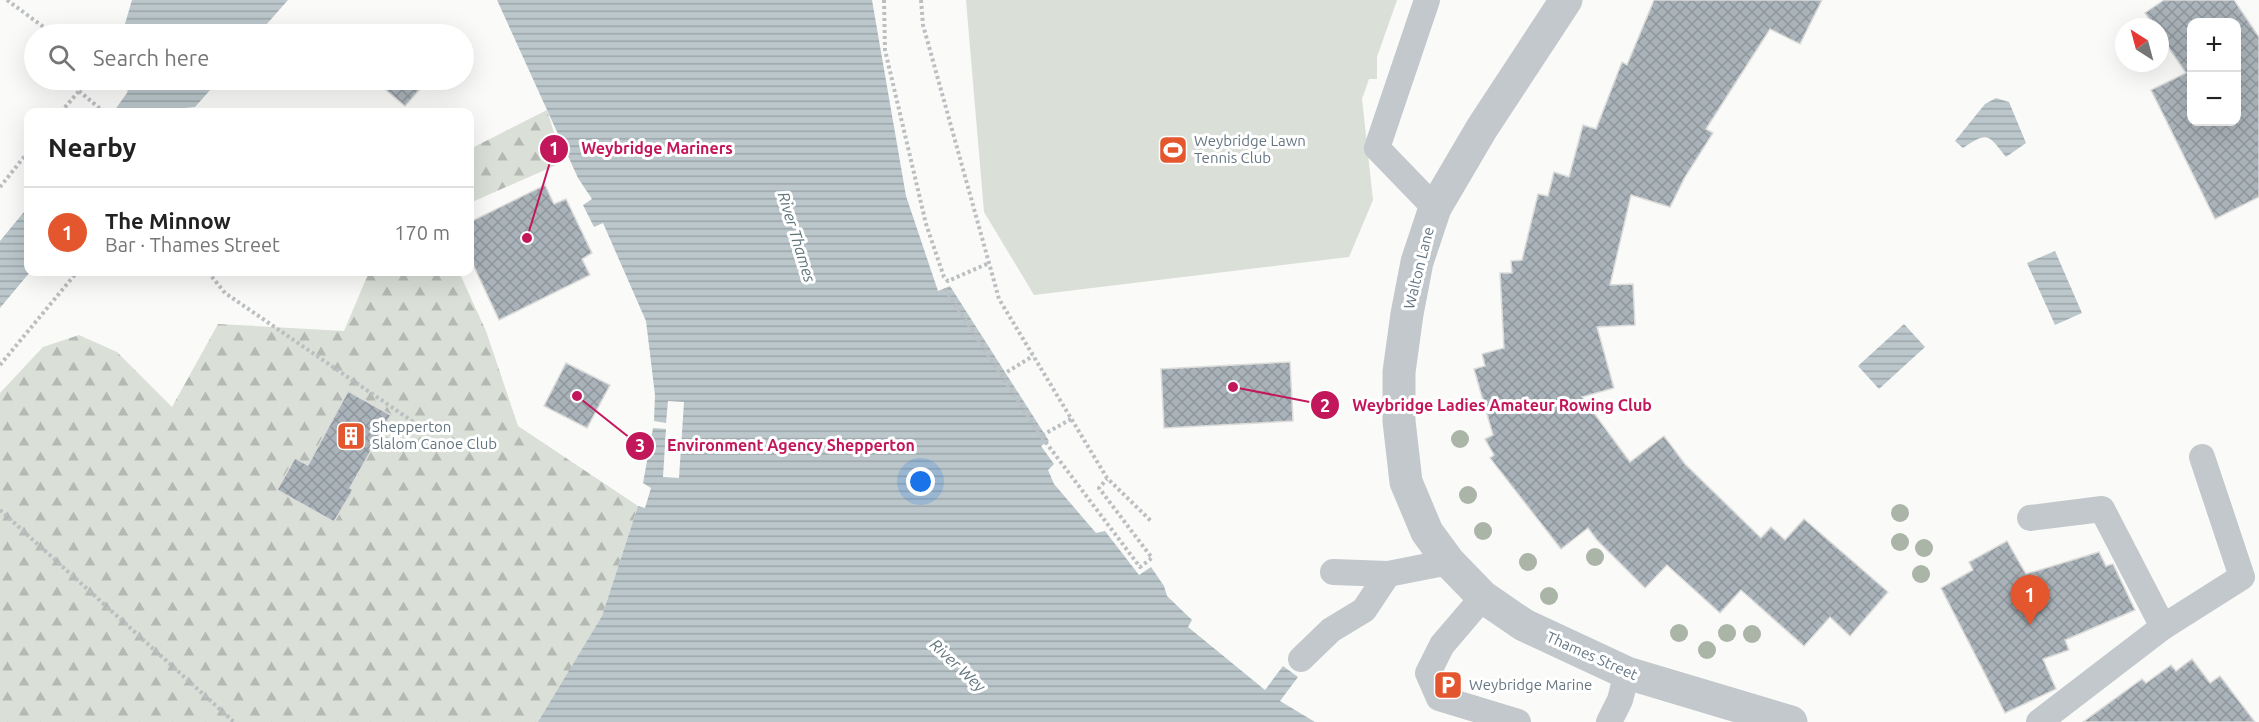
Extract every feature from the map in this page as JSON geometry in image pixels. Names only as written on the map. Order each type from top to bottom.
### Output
[{"type":"street","name":"Walton Lane","points":[[1449,562],[1427,532],[1406,482],[1399,421],[1399,372],[1417,262],[1435,208],[1482,128],[1566,0]]},
{"type":"street","name":"Thames Street","points":[[1449,562],[1483,597],[1524,625],[1626,673],[1791,722]]},
{"type":"lane","points":[[1426,0],[1377,148],[1435,208]]},
{"type":"lane","points":[[2039,722],[2163,627],[2242,577],[2202,458]]},
{"type":"lane","points":[[2030,518],[2102,509],[2163,627]]},
{"type":"lane","points":[[1333,572],[1388,574],[1449,562]]},
{"type":"lane","points":[[1301,659],[1331,630],[1364,610],[1388,574]]},
{"type":"lane","points":[[1483,597],[1442,645],[1428,673],[1439,698],[1518,722]]},
{"type":"lane","points":[[1609,722],[1620,700],[1626,673]]},
{"type":"path","points":[[7,0],[39,24]]},
{"type":"path","points":[[884,0],[885,50],[926,224],[944,278],[948,281],[989,263]]},
{"type":"path","points":[[921,0],[923,25],[999,299],[1107,478],[1152,522]]},
{"type":"path","points":[[64,108],[79,91],[99,108]]},
{"type":"path","points":[[0,187],[24,157]]},
{"type":"path","points":[[0,365],[74,276]]},
{"type":"path","points":[[211,276],[225,293],[429,432]]},
{"type":"path","points":[[945,289],[1041,436],[1140,567],[1152,558],[1099,488],[1107,478]]},
{"type":"path","points":[[1002,375],[1034,356]]},
{"type":"path","points":[[1041,436],[1071,419]]},
{"type":"path","points":[[0,510],[234,722]]},
{"type":"green space","name":"Weybridge Lawn Tennis Club","points":[[966,0],[1397,0],[1377,57],[1377,79],[1369,79],[1362,99],[1373,200],[1349,257],[1034,295],[984,212]]},
{"type":"green space","points":[[547,110],[563,162],[474,201],[474,147]]},
{"type":"green space","points":[[367,276],[461,276],[486,331],[518,426],[638,506],[602,616],[538,722],[0,722],[0,393],[43,347],[79,335],[117,352],[172,407],[218,324],[344,331]]},
{"type":"water","points":[[132,0],[288,0],[267,24],[125,24]]},
{"type":"water","points":[[497,0],[872,0],[906,196],[938,291],[950,286],[1049,441],[1041,446],[1054,464],[1048,470],[1054,484],[1096,533],[1105,531],[1139,575],[1151,567],[1164,586],[1167,596],[1192,620],[1188,627],[1265,690],[1283,666],[1298,677],[1280,701],[1315,722],[538,722],[602,616],[638,506],[645,508],[651,488],[643,483],[653,428],[666,429],[663,477],[679,478],[684,402],[668,401],[666,423],[654,421],[655,395],[646,321],[603,223],[594,227],[583,205],[592,199],[578,178]]},
{"type":"water","points":[[128,90],[210,90],[195,107],[116,108]]},
{"type":"water","points":[[1996,98],[2009,102],[2026,143],[2006,157],[1991,140],[1983,137],[1963,148],[1955,141],[1985,104]]},
{"type":"water","points":[[24,212],[24,276],[27,276],[0,308],[0,241]]},
{"type":"water","points":[[2055,251],[2082,313],[2055,325],[2027,263]]},
{"type":"water","points":[[1904,324],[1925,347],[1879,389],[1858,366]]},
{"type":"building","points":[[1654,0],[1822,0],[1800,44],[1770,29],[1706,129],[1713,133],[1685,177],[1670,207],[1631,195],[1610,285],[1633,284],[1635,325],[1597,327],[1614,388],[1582,397],[1630,462],[1664,436],[1685,464],[1761,538],[1771,527],[1785,540],[1804,519],[1888,592],[1850,636],[1830,617],[1804,646],[1741,590],[1720,613],[1667,565],[1645,588],[1588,528],[1561,549],[1490,458],[1494,455],[1485,439],[1493,435],[1474,369],[1485,366],[1482,354],[1504,348],[1500,273],[1512,273],[1511,261],[1522,260],[1538,194],[1548,196],[1554,172],[1569,177],[1583,125],[1596,129],[1622,62],[1627,65]]},
{"type":"building","points":[[2164,0],[2234,0],[2259,37],[2259,197],[2215,219],[2151,90],[2186,73],[2169,48],[2169,18],[2149,18],[2145,13]]},
{"type":"building","points":[[386,90],[419,90],[405,106]]},
{"type":"building","points":[[545,185],[554,204],[566,199],[592,253],[582,259],[590,275],[499,320],[474,267],[474,220]]},
{"type":"building","points":[[1290,362],[1293,421],[1164,428],[1161,369]]},
{"type":"building","points":[[566,363],[610,385],[587,428],[544,406]]},
{"type":"building","name":"Shepperton Slalom Canoe Club","points":[[348,391],[391,415],[350,488],[353,490],[334,522],[277,490],[295,458],[308,465]]},
{"type":"building","points":[[2007,541],[2026,574],[2099,552],[2106,566],[2113,564],[2135,610],[2065,640],[2069,650],[2043,659],[2056,689],[2005,713],[1941,588],[1973,570],[1969,562]]},
{"type":"building","points":[[2192,659],[2210,683],[2220,676],[2255,722],[2083,722],[2142,679],[2146,683],[2171,665],[2176,671]]},
{"type":"place","name":"Weybridge Lawn Tennis Club","points":[[1173,150]]},
{"type":"place","name":"Weybridge Mariners","points":[[527,238]]},
{"type":"place","name":"Weybridge Ladies Amateur Rowing Club","points":[[1233,387]]},
{"type":"place","name":"Environment Agency Shepperton","points":[[577,396]]},
{"type":"place","name":"Shepperton Slalom Canoe Club","points":[[351,436]]},
{"type":"place","name":"The Minnow","points":[[2030,625]]},
{"type":"place","name":"Weybridge Marine","points":[[1448,685]]},
{"type":"water label","name":"River Thames","points":[[797,237]]},
{"type":"water label","name":"River Wey","points":[[958,665]]}]
